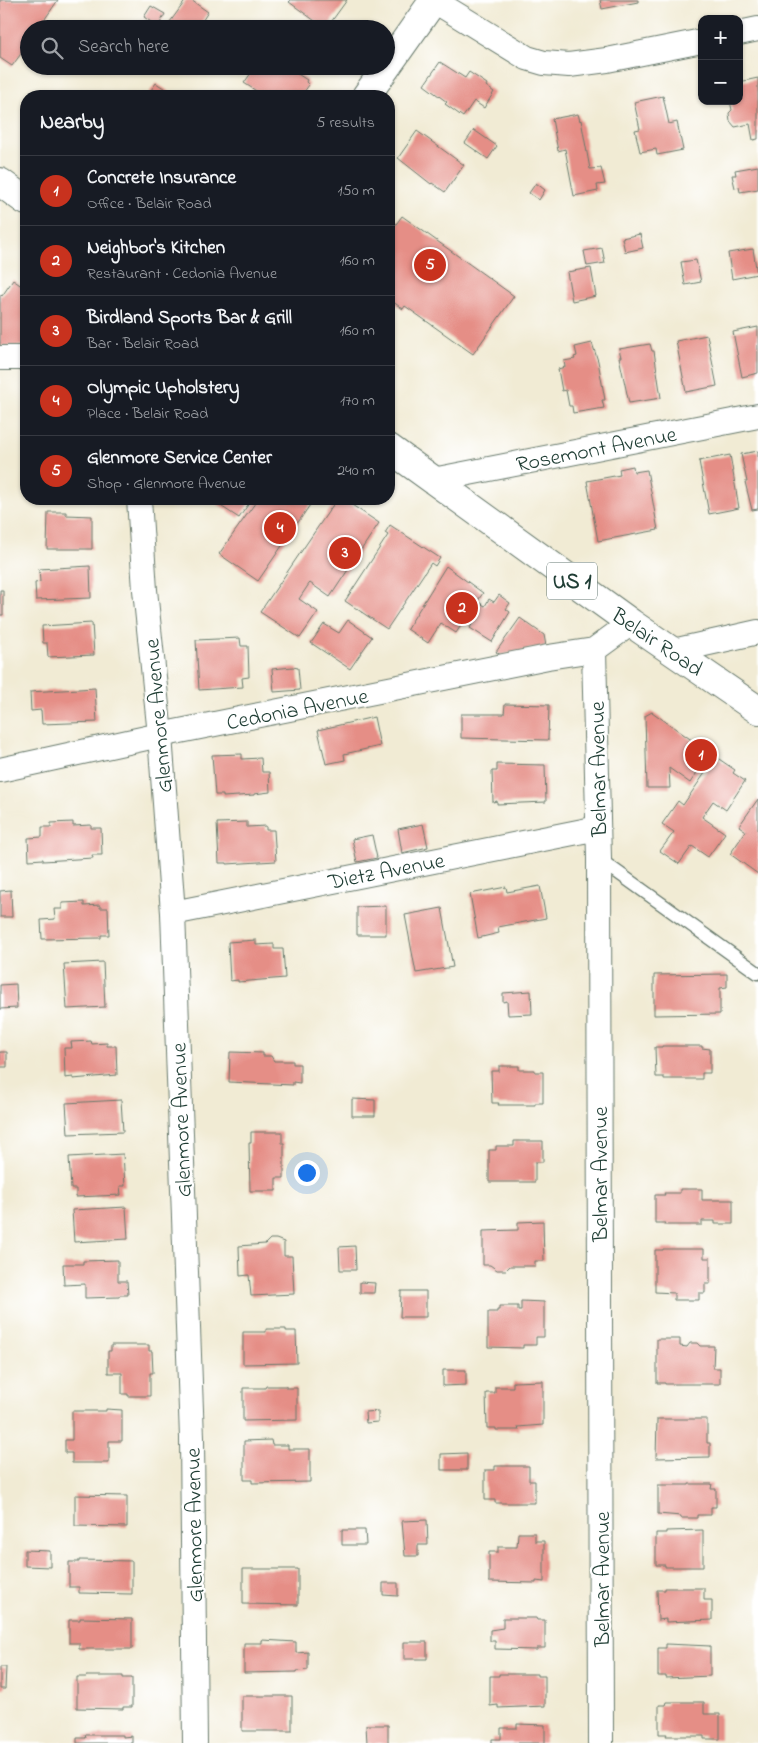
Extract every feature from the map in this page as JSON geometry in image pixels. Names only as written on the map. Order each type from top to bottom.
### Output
[{"type":"main road","points":[[395,54],[433,0]]},
{"type":"main road","points":[[370,90],[381,75]]},
{"type":"main road","points":[[0,182],[20,197]]},
{"type":"main road","name":"Belair Road","points":[[395,452],[630,623],[673,650],[758,710]]},
{"type":"street","points":[[433,0],[527,58],[544,63],[569,65],[588,63],[698,42]]},
{"type":"street","points":[[743,32],[758,29]]},
{"type":"street","points":[[0,358],[20,358]]},
{"type":"street","name":"Rosemont Avenue","points":[[434,480],[758,416]]},
{"type":"street","name":"Glenmore Avenue","points":[[139,505],[145,590],[160,735],[173,912],[192,1438],[195,1743]]},
{"type":"street","points":[[594,650],[630,623]]},
{"type":"street","points":[[673,650],[758,632]]},
{"type":"street","name":"Cedonia Avenue","points":[[0,770],[160,735],[548,657],[594,650]]},
{"type":"street","name":"Belmar Avenue","points":[[594,650],[598,828],[601,1743]]},
{"type":"street","name":"Dietz Avenue","points":[[173,912],[598,828]]},
{"type":"lane","points":[[598,859],[758,973]]},
{"type":"building","points":[[0,0],[58,0],[44,20],[20,20],[20,55],[12,66],[0,58]]},
{"type":"building","points":[[186,0],[191,0],[208,12],[203,20],[171,20]]},
{"type":"building","points":[[291,0],[347,0],[333,20],[314,20],[289,2]]},
{"type":"building","points":[[600,0],[638,0],[638,2],[602,9]]},
{"type":"building","points":[[151,6],[165,14],[162,20],[148,20],[144,17]]},
{"type":"building","points":[[440,62],[465,78],[469,72],[487,84],[486,86],[494,92],[484,108],[474,101],[463,117],[424,85]]},
{"type":"building","points":[[250,75],[299,75],[307,80],[306,82],[309,85],[305,90],[255,90],[244,83]]},
{"type":"building","points":[[758,78],[758,139],[753,140],[750,124],[735,127],[730,121],[731,105],[743,105],[743,81]]},
{"type":"building","points":[[156,83],[167,90],[151,90]]},
{"type":"building","points":[[663,96],[669,124],[677,122],[683,150],[657,155],[656,149],[640,152],[635,130],[640,129],[634,102]]},
{"type":"building","points":[[578,114],[581,120],[590,169],[601,168],[605,184],[597,185],[598,191],[574,196],[565,149],[558,151],[552,119]]},
{"type":"building","points":[[474,130],[497,146],[488,159],[465,143]]},
{"type":"building","points":[[417,131],[464,165],[445,192],[431,184],[398,158]]},
{"type":"building","points":[[758,166],[758,189],[740,192],[739,187],[735,188],[732,175],[736,175],[735,170]]},
{"type":"building","points":[[536,183],[545,190],[539,200],[529,193]]},
{"type":"building","points":[[402,216],[514,296],[473,354],[405,306],[403,309],[395,303],[395,226]]},
{"type":"building","points":[[640,234],[643,248],[625,252],[622,238]]},
{"type":"building","points":[[602,248],[605,263],[587,266],[584,251]]},
{"type":"building","points":[[753,249],[757,274],[732,279],[728,253]]},
{"type":"building","points":[[696,260],[701,282],[685,285],[681,262]]},
{"type":"building","points":[[591,268],[596,296],[572,301],[567,272]]},
{"type":"building","points":[[13,280],[20,285],[20,346],[0,346],[0,294],[2,296]]},
{"type":"building","points":[[758,327],[758,373],[742,377],[733,332]]},
{"type":"building","points":[[707,335],[717,386],[686,392],[676,341]]},
{"type":"building","points":[[592,343],[598,361],[605,400],[602,400],[604,408],[573,413],[572,406],[569,406],[566,390],[562,391],[558,369],[565,367],[564,361],[575,359],[574,357],[577,356],[575,347]]},
{"type":"building","points":[[650,344],[652,351],[654,351],[661,398],[629,403],[619,349]]},
{"type":"building","points":[[758,451],[758,509],[752,510],[741,454]]},
{"type":"building","points":[[730,455],[739,508],[709,514],[699,461]]},
{"type":"building","points":[[633,466],[634,472],[647,470],[658,530],[598,541],[587,481],[620,475],[619,469]]},
{"type":"building","points":[[219,505],[248,505],[239,518]]},
{"type":"building","points":[[254,505],[310,505],[258,581],[219,554]]},
{"type":"building","points":[[333,505],[352,505],[379,523],[330,597],[309,584],[299,599],[318,612],[300,638],[260,612]]},
{"type":"building","points":[[48,512],[66,512],[66,515],[92,516],[92,549],[47,549]]},
{"type":"building","points":[[390,525],[440,558],[435,566],[431,563],[387,629],[345,601],[388,535],[385,533]]},
{"type":"building","points":[[90,566],[91,598],[36,600],[35,583],[40,582],[39,569]]},
{"type":"building","points":[[446,566],[483,593],[456,633],[441,623],[428,643],[407,629]]},
{"type":"building","points":[[0,590],[3,590],[3,615],[0,615]]},
{"type":"building","points":[[499,595],[510,603],[506,609],[510,612],[492,642],[470,628],[477,615],[473,613],[480,603],[485,606],[489,599],[494,602]]},
{"type":"building","points":[[520,618],[544,635],[546,646],[501,655],[496,652]]},
{"type":"building","points":[[348,620],[372,637],[350,669],[311,643],[324,624],[339,633]]},
{"type":"building","points":[[92,623],[94,655],[48,657],[47,643],[43,643],[42,626]]},
{"type":"building","points":[[240,638],[241,646],[248,646],[249,677],[242,678],[243,687],[199,690],[196,640]]},
{"type":"building","points":[[298,668],[300,690],[274,692],[272,669]]},
{"type":"building","points":[[95,688],[97,722],[42,724],[41,710],[31,711],[30,692]]},
{"type":"building","points":[[505,704],[549,705],[548,740],[461,738],[461,714],[504,714]]},
{"type":"building","points":[[652,712],[710,753],[690,783],[669,768],[670,788],[647,788],[645,716]]},
{"type":"building","points":[[374,717],[380,746],[344,754],[345,760],[326,764],[318,730]]},
{"type":"building","points":[[242,754],[242,759],[261,758],[262,772],[269,772],[270,792],[223,797],[223,795],[215,795],[212,755]]},
{"type":"building","points":[[716,757],[735,770],[733,773],[745,781],[726,810],[713,801],[702,817],[725,833],[708,857],[692,846],[679,864],[660,851],[674,832],[662,824],[678,801],[683,805]]},
{"type":"building","points":[[497,764],[545,765],[546,802],[497,804],[497,801],[493,802],[492,771],[497,771]]},
{"type":"building","points":[[758,799],[758,874],[730,854],[746,831],[739,826]]},
{"type":"building","points":[[73,822],[73,826],[91,825],[91,828],[101,828],[102,855],[92,855],[93,858],[29,860],[28,838],[42,837],[42,827],[51,827],[51,823]]},
{"type":"building","points":[[247,822],[247,827],[266,826],[266,830],[274,830],[276,861],[219,863],[217,823]]},
{"type":"building","points":[[423,824],[428,847],[402,853],[398,829]]},
{"type":"building","points":[[372,835],[377,858],[357,862],[352,839]]},
{"type":"building","points":[[540,886],[546,918],[498,927],[499,933],[478,938],[470,894],[506,887],[507,892]]},
{"type":"building","points":[[11,890],[12,917],[0,917],[0,891]]},
{"type":"building","points":[[84,902],[84,906],[100,905],[100,908],[108,908],[109,935],[101,935],[101,938],[42,939],[41,920],[55,919],[54,909],[62,909],[62,903]]},
{"type":"building","points":[[386,906],[386,935],[357,935],[357,907]]},
{"type":"building","points":[[442,908],[453,967],[416,973],[405,915]]},
{"type":"building","points":[[256,940],[256,945],[274,944],[274,949],[283,949],[285,978],[230,981],[228,942]]},
{"type":"building","points":[[103,962],[105,1007],[67,1009],[64,964]]},
{"type":"building","points":[[727,974],[727,987],[720,988],[720,1014],[654,1015],[654,975]]},
{"type":"building","points":[[16,984],[17,1008],[0,1009],[0,985]]},
{"type":"building","points":[[531,991],[532,1014],[508,1015],[507,1001],[503,1002],[503,993]]},
{"type":"building","points":[[91,1041],[92,1044],[107,1043],[107,1046],[116,1046],[117,1075],[65,1078],[64,1048],[72,1048],[71,1042]]},
{"type":"building","points":[[702,1046],[702,1048],[710,1049],[710,1073],[702,1073],[702,1079],[664,1079],[664,1077],[656,1077],[655,1047]]},
{"type":"building","points":[[0,1052],[7,1052],[7,1067],[0,1067]]},
{"type":"building","points":[[230,1052],[263,1053],[263,1056],[271,1056],[274,1061],[293,1061],[293,1064],[300,1064],[300,1083],[293,1082],[293,1085],[229,1082]]},
{"type":"building","points":[[499,1066],[519,1066],[519,1070],[543,1072],[543,1103],[535,1103],[535,1105],[498,1105],[499,1103],[492,1103],[491,1071],[499,1071]]},
{"type":"building","points":[[352,1099],[375,1100],[375,1116],[352,1116]]},
{"type":"building","points":[[121,1100],[123,1132],[68,1134],[66,1103]]},
{"type":"building","points":[[251,1132],[282,1132],[282,1143],[284,1143],[284,1178],[276,1178],[276,1191],[250,1191],[249,1143],[251,1143]]},
{"type":"building","points":[[514,1141],[543,1141],[543,1162],[535,1162],[535,1182],[489,1182],[489,1150],[496,1150],[496,1146],[514,1146]]},
{"type":"building","points":[[123,1154],[125,1186],[120,1186],[121,1195],[76,1197],[76,1189],[71,1189],[69,1157]]},
{"type":"building","points":[[680,1189],[702,1189],[702,1200],[733,1200],[733,1224],[715,1224],[715,1221],[702,1221],[702,1225],[664,1225],[665,1223],[655,1223],[655,1195],[680,1193]]},
{"type":"building","points":[[126,1207],[128,1239],[74,1242],[72,1210]]},
{"type":"building","points":[[543,1221],[544,1261],[535,1261],[535,1266],[510,1266],[506,1270],[497,1270],[490,1265],[483,1265],[483,1231],[518,1230],[518,1222]]},
{"type":"building","points":[[270,1239],[284,1242],[284,1256],[292,1256],[294,1294],[251,1296],[249,1275],[240,1276],[239,1246],[265,1244]]},
{"type":"building","points":[[355,1246],[356,1270],[340,1270],[339,1247]]},
{"type":"building","points":[[704,1249],[704,1258],[710,1258],[710,1284],[705,1284],[705,1293],[699,1293],[699,1300],[674,1300],[674,1293],[655,1292],[655,1250]]},
{"type":"building","points":[[118,1260],[118,1281],[127,1281],[128,1295],[85,1298],[85,1284],[64,1285],[63,1264],[83,1264],[83,1261]]},
{"type":"building","points":[[360,1282],[375,1283],[374,1293],[360,1293]]},
{"type":"building","points":[[401,1291],[426,1291],[426,1317],[400,1317]]},
{"type":"building","points":[[521,1301],[544,1302],[544,1337],[536,1337],[536,1345],[523,1345],[523,1348],[488,1347],[488,1312],[497,1312],[499,1306],[518,1306],[518,1310],[521,1310]]},
{"type":"building","points":[[266,1329],[296,1331],[297,1363],[243,1364],[243,1332],[266,1332]]},
{"type":"building","points":[[657,1339],[680,1339],[680,1346],[687,1347],[690,1343],[697,1343],[700,1346],[714,1346],[713,1368],[720,1368],[720,1384],[657,1383]]},
{"type":"building","points":[[111,1345],[149,1345],[149,1351],[152,1351],[153,1373],[150,1373],[150,1396],[128,1396],[128,1394],[122,1394],[122,1373],[108,1373],[108,1351],[111,1351]]},
{"type":"building","points":[[443,1370],[466,1370],[466,1385],[443,1386]]},
{"type":"building","points":[[543,1381],[543,1425],[518,1427],[519,1430],[487,1428],[486,1393],[495,1393],[495,1387],[513,1387],[513,1382]]},
{"type":"building","points":[[266,1386],[297,1388],[297,1420],[243,1421],[243,1388],[265,1388]]},
{"type":"building","points":[[106,1409],[122,1410],[122,1441],[109,1441],[109,1463],[72,1463],[72,1453],[65,1453],[65,1440],[72,1440],[72,1411],[106,1411]]},
{"type":"building","points":[[378,1411],[378,1422],[366,1423],[365,1412]]},
{"type":"building","points":[[657,1419],[707,1419],[707,1443],[710,1443],[710,1457],[656,1458]]},
{"type":"building","points":[[271,1440],[272,1445],[288,1445],[288,1449],[310,1449],[310,1482],[252,1483],[252,1480],[244,1480],[244,1441]]},
{"type":"building","points":[[467,1453],[467,1470],[441,1470],[441,1454]]},
{"type":"building","points":[[495,1466],[529,1466],[529,1481],[535,1481],[535,1503],[495,1503],[495,1500],[485,1500],[485,1470],[495,1470]]},
{"type":"building","points":[[712,1484],[711,1489],[716,1489],[716,1507],[711,1507],[711,1515],[697,1515],[697,1518],[681,1518],[681,1516],[658,1514],[658,1485]]},
{"type":"building","points":[[75,1495],[127,1496],[127,1527],[75,1526]]},
{"type":"building","points":[[427,1520],[428,1545],[418,1545],[418,1556],[405,1556],[402,1521]]},
{"type":"building","points":[[342,1530],[365,1530],[366,1545],[342,1545]]},
{"type":"building","points":[[703,1530],[703,1567],[665,1567],[665,1565],[656,1565],[656,1533]]},
{"type":"building","points":[[518,1533],[535,1533],[535,1541],[544,1541],[544,1582],[489,1582],[489,1552],[498,1552],[498,1547],[517,1547]]},
{"type":"building","points":[[25,1550],[50,1551],[50,1567],[25,1566]]},
{"type":"building","points":[[79,1560],[132,1561],[132,1594],[79,1593],[79,1587],[69,1587],[69,1562],[79,1562]]},
{"type":"building","points":[[243,1569],[298,1569],[298,1605],[243,1604]]},
{"type":"building","points":[[383,1583],[398,1583],[398,1596],[383,1595]]},
{"type":"building","points":[[665,1588],[704,1588],[704,1600],[712,1600],[712,1620],[666,1622],[666,1619],[658,1620],[657,1590],[665,1590]]},
{"type":"building","points":[[80,1618],[132,1619],[132,1649],[79,1649],[79,1643],[69,1643],[69,1620],[80,1620]]},
{"type":"building","points":[[503,1618],[536,1618],[537,1620],[545,1620],[545,1648],[537,1648],[537,1650],[495,1649],[495,1641],[490,1641],[490,1630],[503,1628]]},
{"type":"building","points":[[262,1640],[296,1642],[296,1653],[308,1652],[308,1670],[244,1673],[244,1643],[262,1643]]},
{"type":"building","points":[[404,1642],[427,1642],[427,1659],[404,1659]]},
{"type":"building","points":[[666,1644],[710,1646],[710,1676],[666,1678],[666,1676],[658,1676],[658,1648],[666,1648]]},
{"type":"building","points":[[0,1667],[6,1667],[5,1689],[0,1689]]},
{"type":"building","points":[[499,1674],[537,1674],[537,1676],[545,1676],[545,1706],[498,1708],[498,1705],[490,1706],[490,1676],[499,1676]]},
{"type":"building","points":[[123,1676],[123,1678],[132,1678],[132,1707],[123,1707],[123,1709],[77,1708],[77,1677]]},
{"type":"building","points":[[242,1696],[292,1696],[292,1731],[242,1731]]},
{"type":"building","points":[[667,1702],[704,1702],[704,1714],[720,1714],[720,1739],[704,1739],[704,1736],[666,1736],[667,1734],[659,1734],[659,1705],[666,1705]]},
{"type":"building","points":[[517,1724],[545,1725],[545,1743],[492,1743],[492,1739],[501,1739],[501,1728],[517,1728]]},
{"type":"building","points":[[366,1725],[388,1725],[388,1743],[367,1743]]},
{"type":"building","points":[[85,1735],[132,1736],[132,1743],[77,1743],[77,1738],[86,1738]]},
{"type":"place","name":"Glenmore Service Center","points":[[430,265]]},
{"type":"place","name":"Olympic Upholstery","points":[[280,528]]},
{"type":"place","name":"Birdland Sports Bar & Grill","points":[[345,553]]},
{"type":"place","name":"Neighbor's Kitchen","points":[[462,608]]},
{"type":"place","name":"Concrete Insurance","points":[[701,755]]}]
